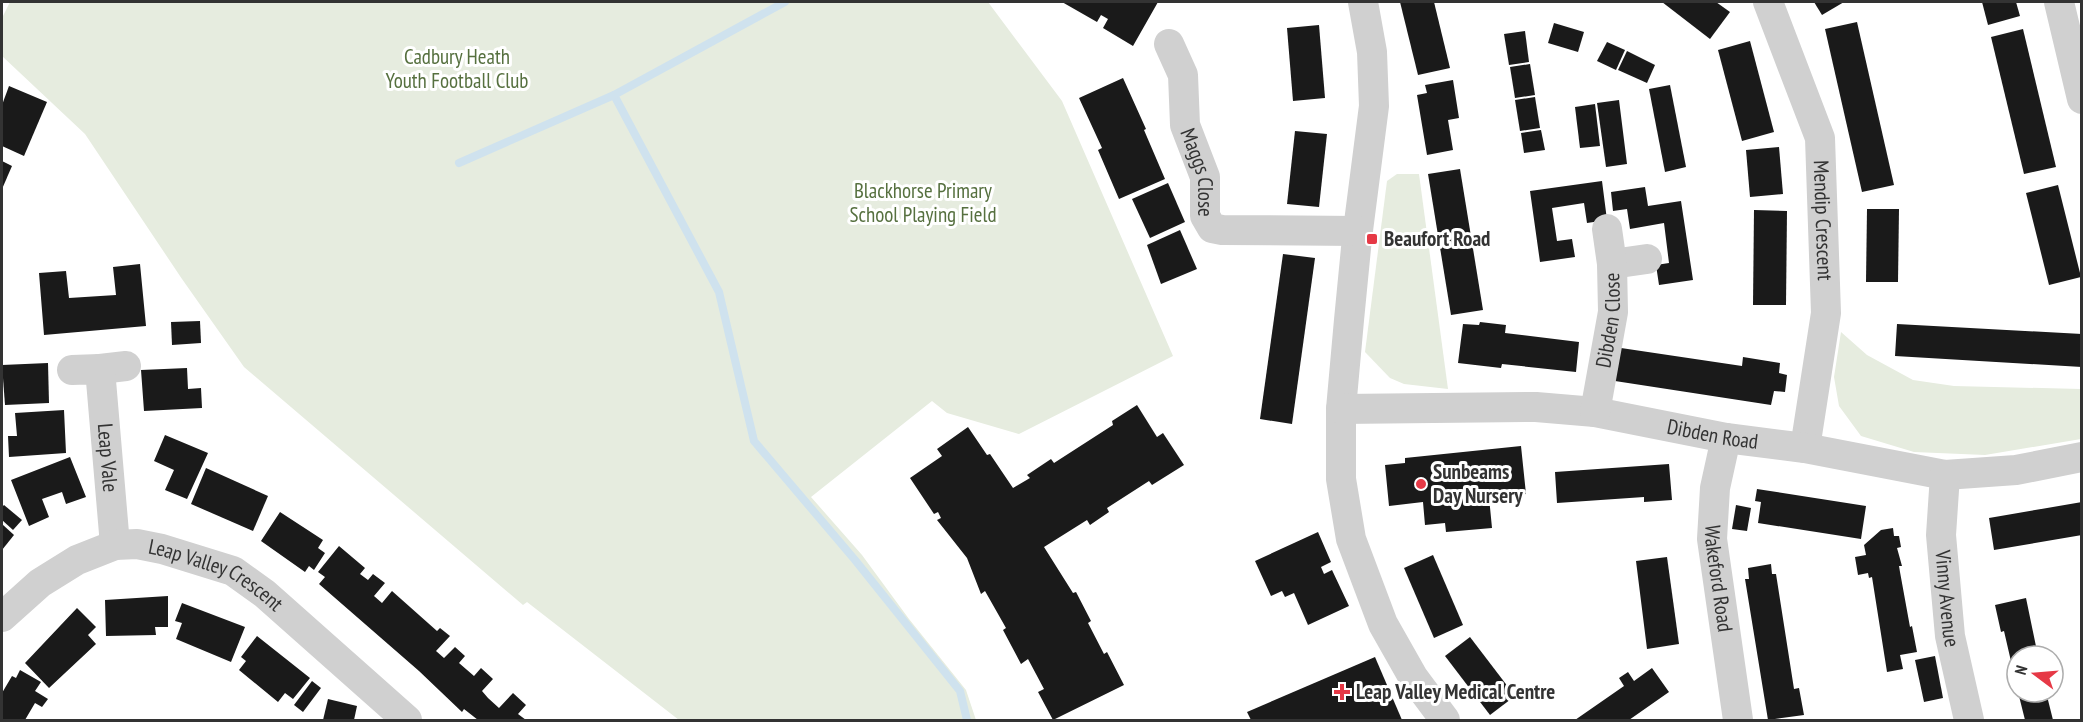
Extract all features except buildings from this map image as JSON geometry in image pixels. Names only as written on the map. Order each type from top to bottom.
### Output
[{"type":"street","points":[[1363,2],[1372,52],[1374,106],[1358,231],[1341,409],[1341,479],[1351,539],[1383,624],[1413,677],[1445,720]]},
{"type":"street","name":"Mendip Crescent","points":[[1768,2],[1820,138],[1826,313],[1805,448]]},
{"type":"street","points":[[2059,2],[2082,99]]},
{"type":"street","name":"Maggs Close","points":[[1169,44],[1183,75],[1185,125],[1205,177],[1205,216],[1212,228],[1358,231]]},
{"type":"street","name":"Dibden Close","points":[[1595,412],[1613,312],[1612,264],[1607,230]]},
{"type":"street","points":[[1612,264],[1647,259]]},
{"type":"street","name":"Leap Vale","points":[[100,368],[115,545]]},
{"type":"street","name":"Dibden Road","points":[[1341,409],[1536,407],[1595,412],[1726,438],[1805,448],[1945,475],[2016,470],[2082,457]]},
{"type":"street","name":"Wakeford Road","points":[[1726,438],[1715,488],[1712,539],[1738,720]]},
{"type":"street","name":"Vinny Avenue","points":[[1945,475],[1941,535],[1950,636],[1970,720]]},
{"type":"street","name":"Leap Valley Crescent","points":[[2,617],[40,583],[77,560],[115,545],[137,544],[233,571],[265,594],[407,720]]},
{"type":"green space","points":[[10,2],[988,2],[1062,101],[1173,356],[1019,434],[947,413],[932,401],[811,497],[862,555],[909,619],[966,690],[976,720],[679,720],[527,602],[523,605],[244,367],[85,134],[2,56],[2,18]]},
{"type":"green space","points":[[1397,174],[1419,174],[1448,389],[1404,384],[1390,378],[1365,352],[1387,181]]},
{"type":"green space","points":[[1841,332],[1867,355],[1913,380],[1954,386],[2081,389],[2081,439],[1985,455],[1914,452],[1861,436],[1839,406],[1834,377]]},
{"type":"waterway","points":[[459,163],[614,95],[785,2]]},
{"type":"waterway","points":[[614,95],[719,292],[754,441],[855,560],[960,691],[967,720]]},
{"type":"place","name":"Beaufort Road","points":[[1372,239]]},
{"type":"place","name":"Sunbeams Day Nursery","points":[[1421,484]]},
{"type":"place","name":"Leap Valley Medical Centre","points":[[1342,692]]},
{"type":"park label","name":"Cadbury Heath Youth Football Club","points":[[457,69]]},
{"type":"park label","name":"Blackhorse Primary School Playing Field","points":[[923,203]]}]
